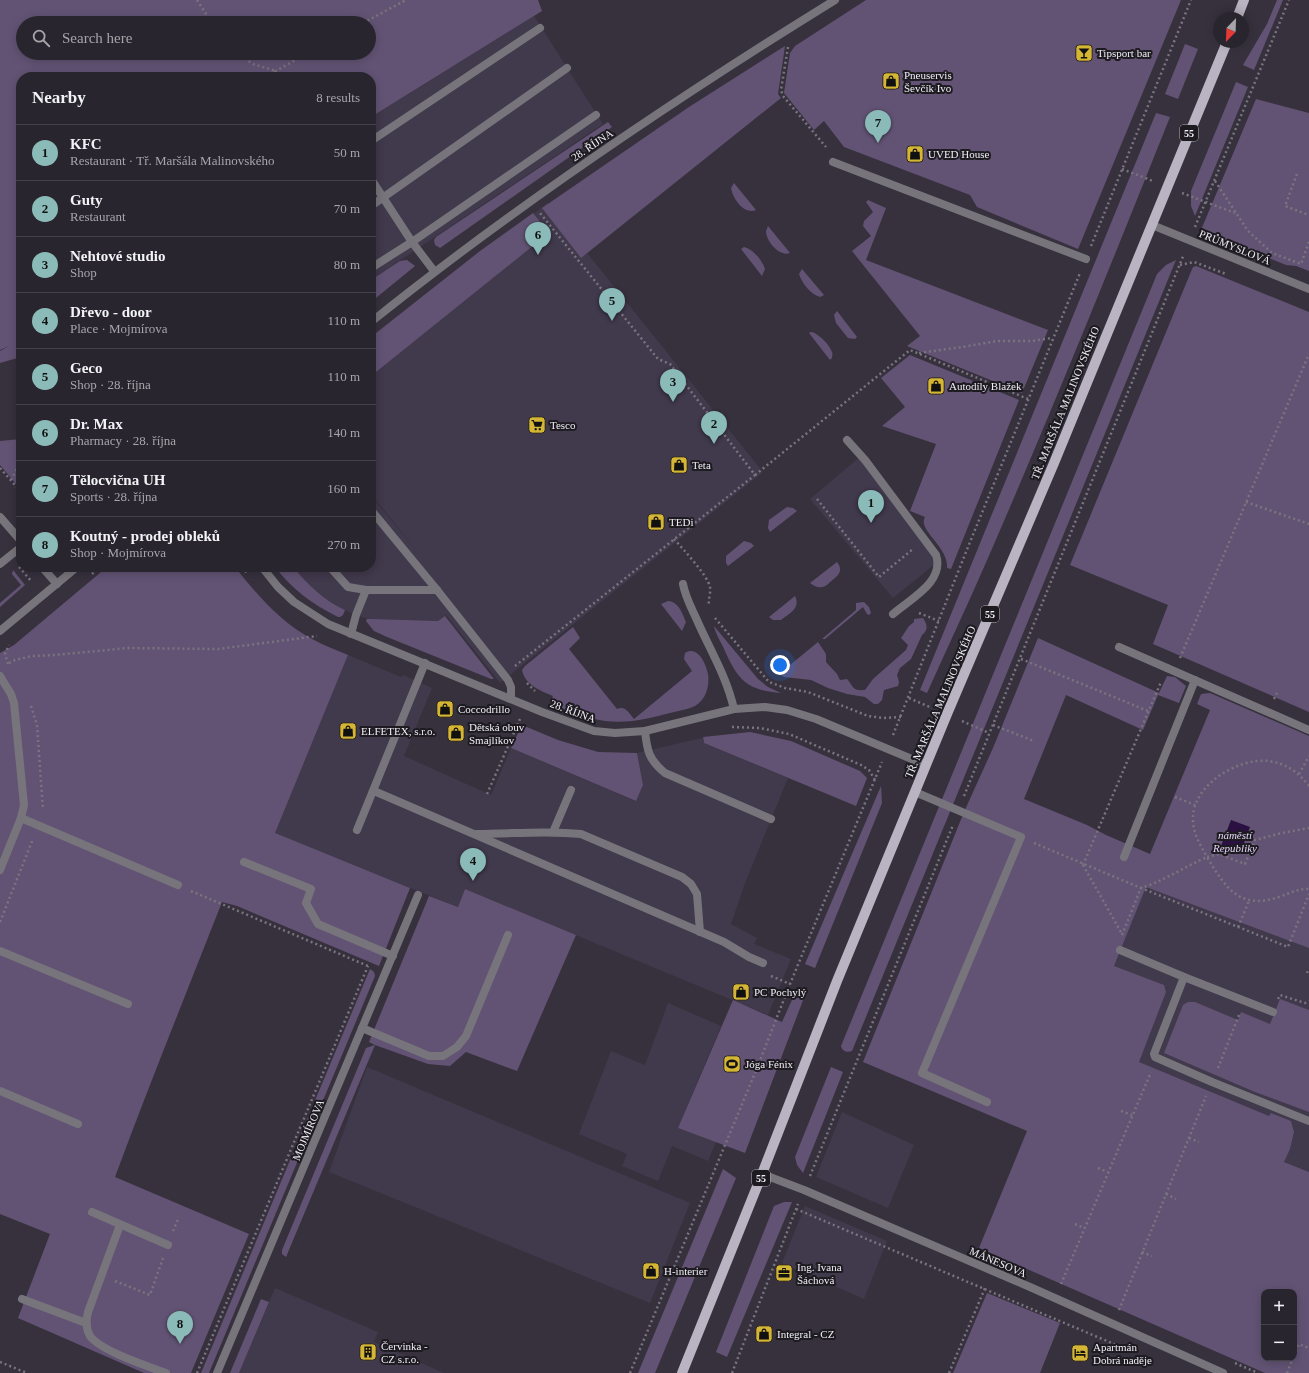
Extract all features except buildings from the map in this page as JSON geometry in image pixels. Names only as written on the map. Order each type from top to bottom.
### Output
[{"type":"main road","points":[[1239,12],[1244,0]]},
{"type":"main road","name":"TŘ. MARŠÁLA MALINOVSKÉHO","points":[[682,1373],[762,1174],[837,981],[1225,48]]},
{"type":"street","name":"28. ŘÍJNA","points":[[376,318],[434,271],[530,200],[657,114],[834,0]]},
{"type":"street","points":[[376,138],[540,28]]},
{"type":"street","points":[[376,203],[568,68]]},
{"type":"street","points":[[376,265],[412,242],[596,115]]},
{"type":"street","points":[[837,163],[1086,259]]},
{"type":"street","points":[[376,186],[412,242],[434,271]]},
{"type":"street","name":"PRŮMYSLOVÁ","points":[[1152,225],[1309,289]]},
{"type":"street","points":[[847,440],[865,460],[936,555],[938,561],[938,568],[935,575],[924,589],[893,614]]},
{"type":"street","points":[[376,516],[508,680],[511,687],[510,699]]},
{"type":"street","points":[[0,517],[16,536]]},
{"type":"street","points":[[0,564],[16,551]]},
{"type":"street","points":[[46,572],[57,584]]},
{"type":"street","points":[[0,631],[70,572]]},
{"type":"street","name":"28. ŘÍJNA","points":[[266,572],[278,587],[294,602],[328,624],[510,699],[594,731],[615,733],[645,731],[734,709],[765,707],[800,713],[926,765]]},
{"type":"street","points":[[334,572],[348,587],[366,590],[437,590]]},
{"type":"street","points":[[683,584],[684,592],[693,613],[724,676],[734,709]]},
{"type":"street","points":[[351,634],[356,615],[366,590]]},
{"type":"street","points":[[1119,647],[1309,730]]},
{"type":"street","points":[[357,830],[425,663]]},
{"type":"street","points":[[0,676],[11,694],[16,715],[24,800],[24,809],[21,818],[0,870]]},
{"type":"street","points":[[1124,857],[1195,680]]},
{"type":"street","points":[[645,731],[646,746],[649,754],[653,762],[665,773],[771,819]]},
{"type":"street","points":[[553,832],[571,790]]},
{"type":"street","points":[[374,791],[724,942],[763,963]]},
{"type":"street","points":[[915,792],[1021,837],[922,1073],[987,1102]]},
{"type":"street","points":[[21,818],[178,885]]},
{"type":"street","points":[[473,834],[553,832],[581,834],[682,877],[691,884],[697,894],[700,932]]},
{"type":"street","points":[[244,862],[311,888],[306,903],[318,924],[393,956]]},
{"type":"street","name":"MOJMÍROVA","points":[[217,1373],[418,895]]},
{"type":"street","points":[[362,1028],[429,1056],[444,1056],[457,1047],[466,1036],[508,935]]},
{"type":"street","points":[[1120,950],[1184,978],[1273,1012]]},
{"type":"street","points":[[0,951],[128,1004]]},
{"type":"street","points":[[1184,978],[1154,1054],[1156,1058],[1212,1082],[1309,1120]]},
{"type":"street","points":[[0,1091],[78,1124]]},
{"type":"street","name":"MÁNESOVA","points":[[762,1174],[804,1190],[1030,1287],[1223,1373]]},
{"type":"street","points":[[92,1212],[168,1245]]},
{"type":"street","points":[[120,1225],[88,1312],[86,1323],[87,1329],[90,1336],[102,1346],[166,1373]]},
{"type":"street","points":[[22,1299],[86,1323]]},
{"type":"path","points":[[197,0],[207,16]]},
{"type":"path","points":[[376,16],[406,0]]},
{"type":"path","points":[[630,1373],[888,749],[1052,338],[1086,259],[1191,0]]},
{"type":"path","points":[[732,1373],[796,1209],[994,725],[1189,240],[1289,0]]},
{"type":"path","points":[[791,27],[781,90],[783,96],[799,118],[837,163]]},
{"type":"path","points":[[247,60],[253,64],[276,70]]},
{"type":"path","points":[[273,72],[295,60]]},
{"type":"path","points":[[1297,174],[1285,206],[1309,215]]},
{"type":"path","points":[[1214,180],[1248,232],[1272,253],[1300,264],[1309,242]]},
{"type":"path","points":[[530,200],[658,359],[670,364],[755,475]]},
{"type":"path","points":[[1179,265],[1194,262],[1230,276]]},
{"type":"path","points":[[919,353],[962,348],[997,341],[1032,341],[1052,338]]},
{"type":"path","points":[[517,671],[514,667],[910,350],[1028,399]]},
{"type":"path","points":[[1083,865],[1167,668],[1179,661],[1309,354]]},
{"type":"path","points":[[0,468],[16,486]]},
{"type":"path","points":[[11,480],[16,470]]},
{"type":"path","points":[[817,499],[879,577],[925,540]]},
{"type":"path","points":[[1246,502],[1309,524]]},
{"type":"path","points":[[674,539],[706,578],[710,588],[708,600],[709,609]]},
{"type":"path","points":[[714,616],[769,682],[785,688],[808,692],[868,716],[883,718],[901,717]]},
{"type":"path","points":[[9,663],[32,656],[128,648],[218,649],[320,636]]},
{"type":"path","points":[[1021,658],[1148,711]]},
{"type":"path","points":[[525,681],[537,692]]},
{"type":"path","points":[[488,794],[520,718]]},
{"type":"path","points":[[994,725],[1034,741]]},
{"type":"path","points":[[1299,774],[1309,756]]},
{"type":"path","points":[[1309,786],[1299,774],[1289,767],[1268,761],[1251,761],[1234,768],[1211,782],[1203,791],[1195,805],[1193,820],[1194,830],[1207,857],[1214,869],[1232,892],[1249,901],[1266,900],[1280,897],[1298,889],[1309,889]]},
{"type":"path","points":[[1175,797],[1195,805]]},
{"type":"path","points":[[1083,865],[1123,934],[1141,888],[1158,882],[1186,866],[1207,857],[1219,854],[1245,864],[1255,840],[1309,828]]},
{"type":"path","points":[[1021,837],[1083,865],[1288,947],[1309,894]]},
{"type":"path","points":[[178,885],[368,966],[197,1373]]},
{"type":"path","points":[[1238,927],[1249,901]]},
{"type":"path","points":[[1307,973],[1309,969]]},
{"type":"path","points":[[1273,1012],[1280,995],[1305,1003],[1309,1001]]},
{"type":"path","points":[[1118,1311],[1245,1001]]},
{"type":"path","points":[[1060,1286],[1156,1058]]},
{"type":"path","points":[[1121,1111],[1132,1115]]},
{"type":"path","points":[[1189,1138],[1199,1142]]},
{"type":"path","points":[[1098,1168],[1108,1172]]},
{"type":"path","points":[[1166,1194],[1176,1199]]},
{"type":"path","points":[[796,1209],[1124,1348]]},
{"type":"path","points":[[101,1276],[150,1295],[178,1217]]},
{"type":"path","points":[[1075,1224],[1084,1228]]},
{"type":"path","points":[[1142,1252],[1152,1256]]},
{"type":"path","points":[[949,1373],[985,1288]]},
{"type":"path","points":[[1297,1349],[1299,1344],[1309,1348]]},
{"type":"path","points":[[1287,1373],[1292,1361]]},
{"type":"path","points":[[0,1362],[26,1373]]},
{"type":"shaded area","points":[[534,16],[603,124],[376,277],[376,114]]},
{"type":"shaded area","name":"Tesco","points":[[547,203],[763,472],[500,683],[446,615],[438,621],[367,619],[342,609],[326,599],[302,579],[297,572],[376,572],[376,502],[418,552],[376,500],[376,341]]},
{"type":"shaded area","points":[[861,456],[940,560],[893,598],[810,499]]},
{"type":"shaded area","points":[[348,655],[401,677],[403,675],[432,688],[404,756],[491,795],[511,748],[635,801],[643,785],[637,753],[702,738],[704,743],[788,778],[745,883],[731,924],[757,938],[754,944],[791,959],[768,1015],[465,889],[458,907],[335,858],[323,886],[255,824],[275,832]]},
{"type":"shaded area","points":[[1231,820],[1250,827],[1240,854],[1221,846]]},
{"type":"shaded area","points":[[1150,876],[1309,940],[1309,969],[1307,973],[1309,974],[1309,1172],[1284,1162],[1291,1121],[1271,1113],[1269,1116],[1139,1064],[1114,966]]},
{"type":"shaded area","points":[[668,1003],[721,1026],[678,1128],[716,1142],[708,1161],[672,1146],[658,1181],[622,1166],[627,1154],[579,1134],[611,1051],[645,1065]]},
{"type":"shaded area","points":[[367,1067],[690,1203],[650,1303],[329,1172]]},
{"type":"shaded area","points":[[842,1112],[914,1145],[888,1208],[816,1177]]},
{"type":"shaded area","points":[[805,1206],[887,1241],[864,1299],[782,1263]]},
{"type":"shaded area","points":[[275,1288],[378,1332],[374,1342],[444,1373],[239,1373]]},
{"type":"green space","points":[[0,0],[538,0],[542,11],[376,114],[376,72],[16,72],[16,358],[0,363],[0,351],[9,346],[0,350]]},
{"type":"green space","points":[[866,0],[1181,0],[1078,249],[977,207],[970,195],[844,147],[824,121],[814,130],[784,93],[790,53],[795,46]]},
{"type":"green space","points":[[1277,0],[1283,0],[1254,70],[1243,65],[1267,24]]},
{"type":"green space","points":[[1185,44],[1198,49],[1178,99],[1165,94]]},
{"type":"green space","points":[[785,46],[778,94],[781,98],[581,258],[542,208],[689,107]]},
{"type":"green space","points":[[1236,82],[1248,87],[1195,216],[1191,206],[1191,191]]},
{"type":"green space","points":[[1256,99],[1309,113],[1309,271],[1296,266],[1286,265],[1201,230]]},
{"type":"green space","points":[[1156,113],[1170,117],[1035,449],[927,693],[920,690]]},
{"type":"green space","points":[[608,122],[612,127],[440,248],[435,245],[434,240],[436,237]]},
{"type":"green space","points":[[734,183],[756,210],[747,210],[740,205],[732,192],[731,188]]},
{"type":"green space","points":[[868,200],[886,208],[866,260],[1048,330],[1022,393],[907,346],[920,336],[852,251],[871,236],[863,226],[864,221],[873,212],[866,202]]},
{"type":"green space","points":[[533,213],[549,233],[376,372],[376,333],[480,251]]},
{"type":"green space","points":[[768,226],[790,253],[782,253],[774,247],[768,239],[766,231]]},
{"type":"green space","points":[[744,247],[754,252],[762,262],[765,269],[762,276],[741,249]]},
{"type":"green space","points":[[407,260],[415,266],[376,298],[376,277],[400,261]]},
{"type":"green space","points":[[1176,260],[852,1051],[845,1051],[841,1046],[1157,274],[1166,265]]},
{"type":"green space","points":[[1196,266],[1309,312],[1309,712],[1153,644],[1168,605],[1070,565],[1190,274],[1193,267]]},
{"type":"green space","points":[[802,269],[824,295],[820,297],[816,296],[807,288],[799,274]]},
{"type":"green space","points":[[837,311],[857,337],[855,339],[848,338],[836,323],[834,315]]},
{"type":"green space","points":[[811,332],[820,337],[829,346],[832,354],[832,358],[830,360],[809,333]]},
{"type":"green space","points":[[910,355],[1019,400],[951,569],[947,568],[943,553],[925,528],[925,517],[910,511],[936,444],[882,426],[905,407],[881,378]]},
{"type":"green space","points":[[16,439],[16,484],[0,465],[0,441]]},
{"type":"green space","points":[[787,507],[793,508],[797,511],[770,532],[768,528],[769,520]]},
{"type":"green space","points":[[744,541],[751,543],[754,546],[728,566],[726,563],[726,556]]},
{"type":"green space","points":[[837,562],[840,571],[835,578],[826,585],[819,587],[810,583]]},
{"type":"green space","points":[[13,570],[25,585],[0,607],[0,603],[21,585],[12,574]]},
{"type":"green space","points":[[101,572],[239,572],[261,598],[291,626],[318,642],[348,655],[275,833],[410,888],[379,966],[237,906],[222,902],[115,1177],[249,1234],[191,1373],[144,1373],[18,1318],[50,1234],[0,1214],[0,653],[14,645]]},
{"type":"green space","points":[[279,572],[297,572],[317,592],[330,602],[345,610],[343,615],[338,617],[311,602],[296,590]]},
{"type":"green space","points":[[795,596],[797,604],[794,610],[781,620],[773,620],[769,617]]},
{"type":"green space","points":[[668,601],[675,603],[680,608],[686,622],[682,631],[661,604]]},
{"type":"green space","points":[[864,602],[869,607],[871,613],[869,615],[863,607],[825,639],[822,639],[856,610],[856,603]]},
{"type":"green space","points":[[445,616],[494,679],[387,637],[374,631],[366,621],[367,619],[373,619],[438,621]]},
{"type":"green space","points":[[923,618],[926,625],[926,631],[922,635],[911,659],[900,668],[897,675],[899,682],[898,686],[884,690],[882,700],[878,704],[874,704],[865,697],[847,694],[828,688],[811,680],[784,677],[778,673],[772,665],[773,661],[777,658],[779,661],[790,665],[818,642],[826,654],[826,662],[837,674],[840,680],[847,679],[855,689],[865,690],[873,679],[906,650],[908,645],[901,638],[909,626],[914,622],[914,619]]},
{"type":"green space","points":[[714,626],[758,679],[768,687],[781,693],[769,692],[751,686],[739,676],[729,660]]},
{"type":"green space","points":[[573,627],[580,638],[569,649],[617,709],[625,709],[634,719],[692,671],[684,659],[685,653],[690,651],[697,653],[701,657],[707,670],[708,687],[702,700],[690,708],[623,722],[605,721],[591,718],[550,703],[553,696],[530,684],[526,680],[522,670]]},
{"type":"green space","name":"náměstí Republiky","points":[[1038,638],[1159,693],[1167,676],[1175,677],[1186,686],[1179,703],[1158,695],[1143,730],[1066,695],[1024,799],[1087,825],[1150,854],[1210,710],[1197,704],[1201,694],[1210,693],[1309,736],[1309,948],[1146,887],[1114,966],[1164,985],[1166,992],[1139,1062],[1269,1116],[1271,1113],[1291,1121],[1294,1132],[1290,1149],[1284,1162],[1309,1172],[1309,1373],[1265,1373],[979,1248],[1027,1131],[863,1062],[964,812],[993,748]]},
{"type":"green space","points":[[522,725],[558,740],[598,752],[637,753],[643,785],[636,801],[511,748]]},
{"type":"green space","points":[[750,732],[791,741],[860,771],[867,778],[856,806],[704,743],[703,737]]},
{"type":"green space","points":[[881,786],[882,803],[815,968],[805,964]]},
{"type":"green space","points":[[465,889],[576,935],[517,1071],[466,1052],[450,1066],[428,1064],[369,1042],[429,896],[458,907]]},
{"type":"green space","points":[[370,969],[374,972],[375,976],[209,1373],[201,1373]]},
{"type":"green space","points":[[796,991],[805,995],[745,1153],[678,1128],[733,1000],[782,1022]]},
{"type":"green space","points":[[1280,999],[1309,1010],[1309,1112],[1255,1092],[1164,1053],[1183,1005],[1188,1002],[1195,1002],[1238,1020],[1241,1012],[1270,1024]]},
{"type":"green space","points":[[375,1045],[286,1257],[282,1254],[282,1250],[366,1048]]},
{"type":"green space","points":[[831,1067],[843,1072],[803,1173],[797,1165],[795,1157]]},
{"type":"green space","points":[[723,1169],[736,1178],[655,1373],[638,1373]]},
{"type":"green space","points":[[784,1202],[792,1202],[727,1357],[716,1352],[774,1206]]},
{"type":"green space","points":[[987,1293],[1060,1323],[1040,1373],[953,1373]]},
{"type":"green space","points":[[261,1299],[269,1302],[239,1373],[230,1373]]},
{"type":"place","name":"Tipsport bar","points":[[1084,53]]},
{"type":"place","name":"Pneuservis Ševčík Ivo","points":[[891,81]]},
{"type":"place","name":"Tělocvična UH","points":[[878,143]]},
{"type":"place","name":"UVED House","points":[[915,154]]},
{"type":"place","name":"Dr. Max","points":[[538,255]]},
{"type":"place","name":"Geco","points":[[612,321]]},
{"type":"place","name":"Autodíly Blažek","points":[[936,386]]},
{"type":"place","name":"Nehtové studio","points":[[673,402]]},
{"type":"place","name":"Tesco","points":[[537,425]]},
{"type":"place","name":"Guty","points":[[714,444]]},
{"type":"place","name":"Teta","points":[[679,465]]},
{"type":"place","name":"TEDi","points":[[656,522]]},
{"type":"place","name":"KFC","points":[[871,523]]},
{"type":"place","name":"Coccodrillo","points":[[445,709]]},
{"type":"place","name":"ELFETEX, s.r.o.","points":[[348,731]]},
{"type":"place","name":"Dětská obuv Smajlíkov","points":[[456,733]]},
{"type":"place","name":"Dřevo - door","points":[[473,881]]},
{"type":"place","name":"PC Pochylý","points":[[741,992]]},
{"type":"place","name":"Jóga Fénix","points":[[732,1064]]},
{"type":"place","name":"H-interier","points":[[651,1271]]},
{"type":"place","name":"Ing. Ivana Šáchová","points":[[784,1273]]},
{"type":"place","name":"Integral - CZ","points":[[764,1334]]},
{"type":"place","name":"Koutný - prodej obleků","points":[[180,1344]]},
{"type":"place","name":"Červinka - CZ s.r.o.","points":[[368,1352]]},
{"type":"place","name":"Apartmán Dobrá naděje","points":[[1080,1353]]}]
